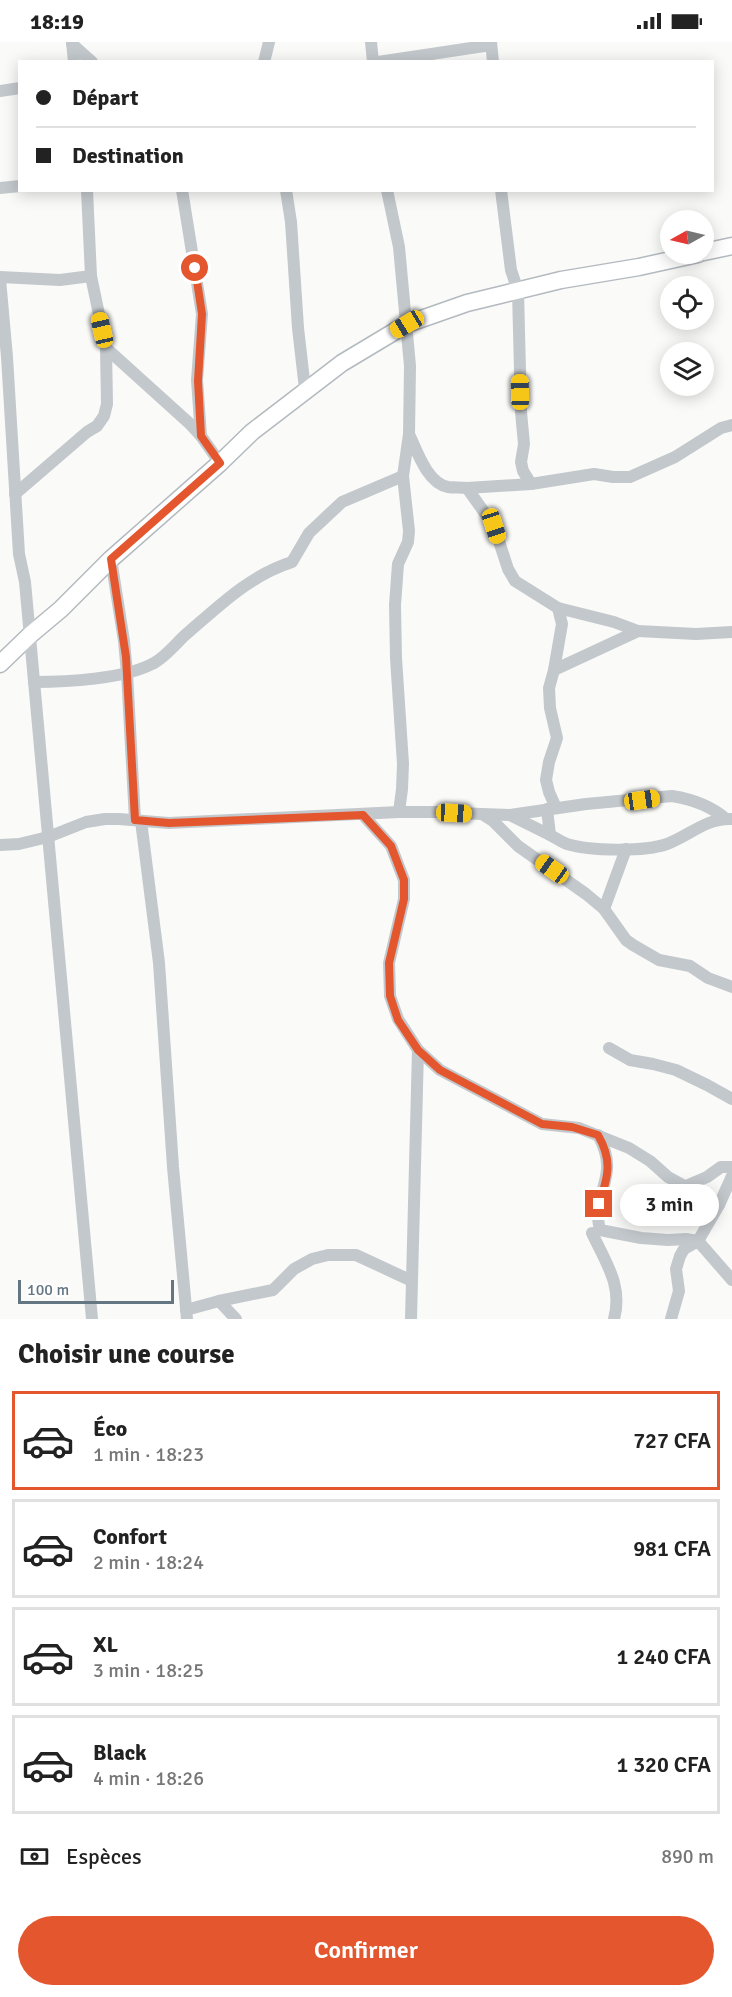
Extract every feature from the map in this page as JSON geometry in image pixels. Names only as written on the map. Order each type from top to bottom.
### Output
[{"type":"street","points":[[264,60],[269,42]]},
{"type":"street","points":[[371,42],[373,60]]},
{"type":"street","points":[[72,43],[74,60]]},
{"type":"street","points":[[72,43],[90,60]]},
{"type":"street","points":[[391,60],[491,44],[493,60]]},
{"type":"street","points":[[0,91],[18,88]]},
{"type":"street","points":[[0,188],[18,186]]},
{"type":"street","points":[[15,494],[97,426],[104,416],[107,404],[106,348],[91,276],[87,192]]},
{"type":"street","points":[[182,192],[202,314],[198,381],[201,436]]},
{"type":"street","points":[[286,192],[291,222],[298,328],[305,389]]},
{"type":"street","points":[[387,192],[399,247],[410,366],[408,434],[403,476],[409,531],[408,542],[396,578],[396,658],[403,764],[399,813]]},
{"type":"street","points":[[501,192],[511,270],[518,291],[524,444],[521,462],[523,471],[531,484]]},
{"type":"street","points":[[714,250],[732,246]]},
{"type":"street","points":[[0,664],[61,609],[111,559],[252,432],[305,389],[342,363],[407,324],[467,303],[561,280],[660,262]]},
{"type":"street","points":[[91,276],[60,280],[0,278],[4,382],[19,554],[25,582],[92,1319]]},
{"type":"street","points":[[106,348],[201,436],[220,463]]},
{"type":"street","points":[[408,434],[424,466],[438,483],[446,487],[467,488],[531,484],[594,474],[630,477],[675,457],[721,428],[732,426]]},
{"type":"street","points":[[34,682],[69,682],[127,673],[153,664],[241,586],[281,565],[292,562],[309,533],[342,502],[403,476]]},
{"type":"street","points":[[467,488],[494,526],[508,569],[515,581],[558,608],[598,617],[638,632],[696,634],[732,632]]},
{"type":"street","points":[[111,559],[124,641],[138,821],[159,963],[172,1167],[187,1315],[219,1301],[273,1290],[294,1269],[312,1259],[328,1255],[356,1255],[412,1281]]},
{"type":"street","points":[[550,835],[551,809],[546,780],[557,738],[549,708],[549,688],[562,624],[558,608]]},
{"type":"street","points":[[554,670],[638,632]]},
{"type":"street","points":[[0,845],[19,844],[48,837],[87,822],[118,819],[169,823],[437,812],[510,815],[672,796],[704,805],[729,819]]},
{"type":"street","points":[[482,814],[493,821],[518,846],[604,909],[624,937],[633,945],[659,960],[690,966],[708,978],[732,987]]},
{"type":"street","points":[[363,815],[391,846],[404,880],[404,899],[389,963],[390,996],[398,1020],[418,1050],[440,1070],[542,1124],[572,1127],[629,1148],[650,1161],[668,1177],[719,1205]]},
{"type":"street","points":[[510,815],[564,843],[583,847],[626,849],[666,844],[705,824],[729,819]]},
{"type":"street","points":[[604,909],[626,849]]},
{"type":"street","points":[[609,1048],[630,1060],[676,1070],[732,1099]]},
{"type":"street","points":[[411,1319],[418,1050]]},
{"type":"street","points":[[598,1135],[605,1147],[608,1167],[597,1219],[600,1230],[641,1238],[698,1241],[732,1280]]},
{"type":"street","points":[[686,1186],[710,1176],[721,1167],[732,1167]]},
{"type":"street","points":[[706,1197],[710,1176]]},
{"type":"street","points":[[671,1319],[679,1291],[676,1269],[680,1256],[684,1250],[698,1241],[719,1205],[732,1176]]},
{"type":"street","points":[[592,1233],[618,1292],[614,1319]]},
{"type":"street","points":[[219,1301],[236,1319]]},
{"type":"route","points":[[195,268],[202,314],[198,381],[201,436],[220,463],[111,559],[126,657],[135,820],[169,823],[363,815],[391,846],[404,880],[404,899],[389,963],[390,996],[398,1020],[418,1050],[440,1070],[542,1124],[579,1128],[598,1135],[608,1157],[607,1175],[599,1204]]}]
